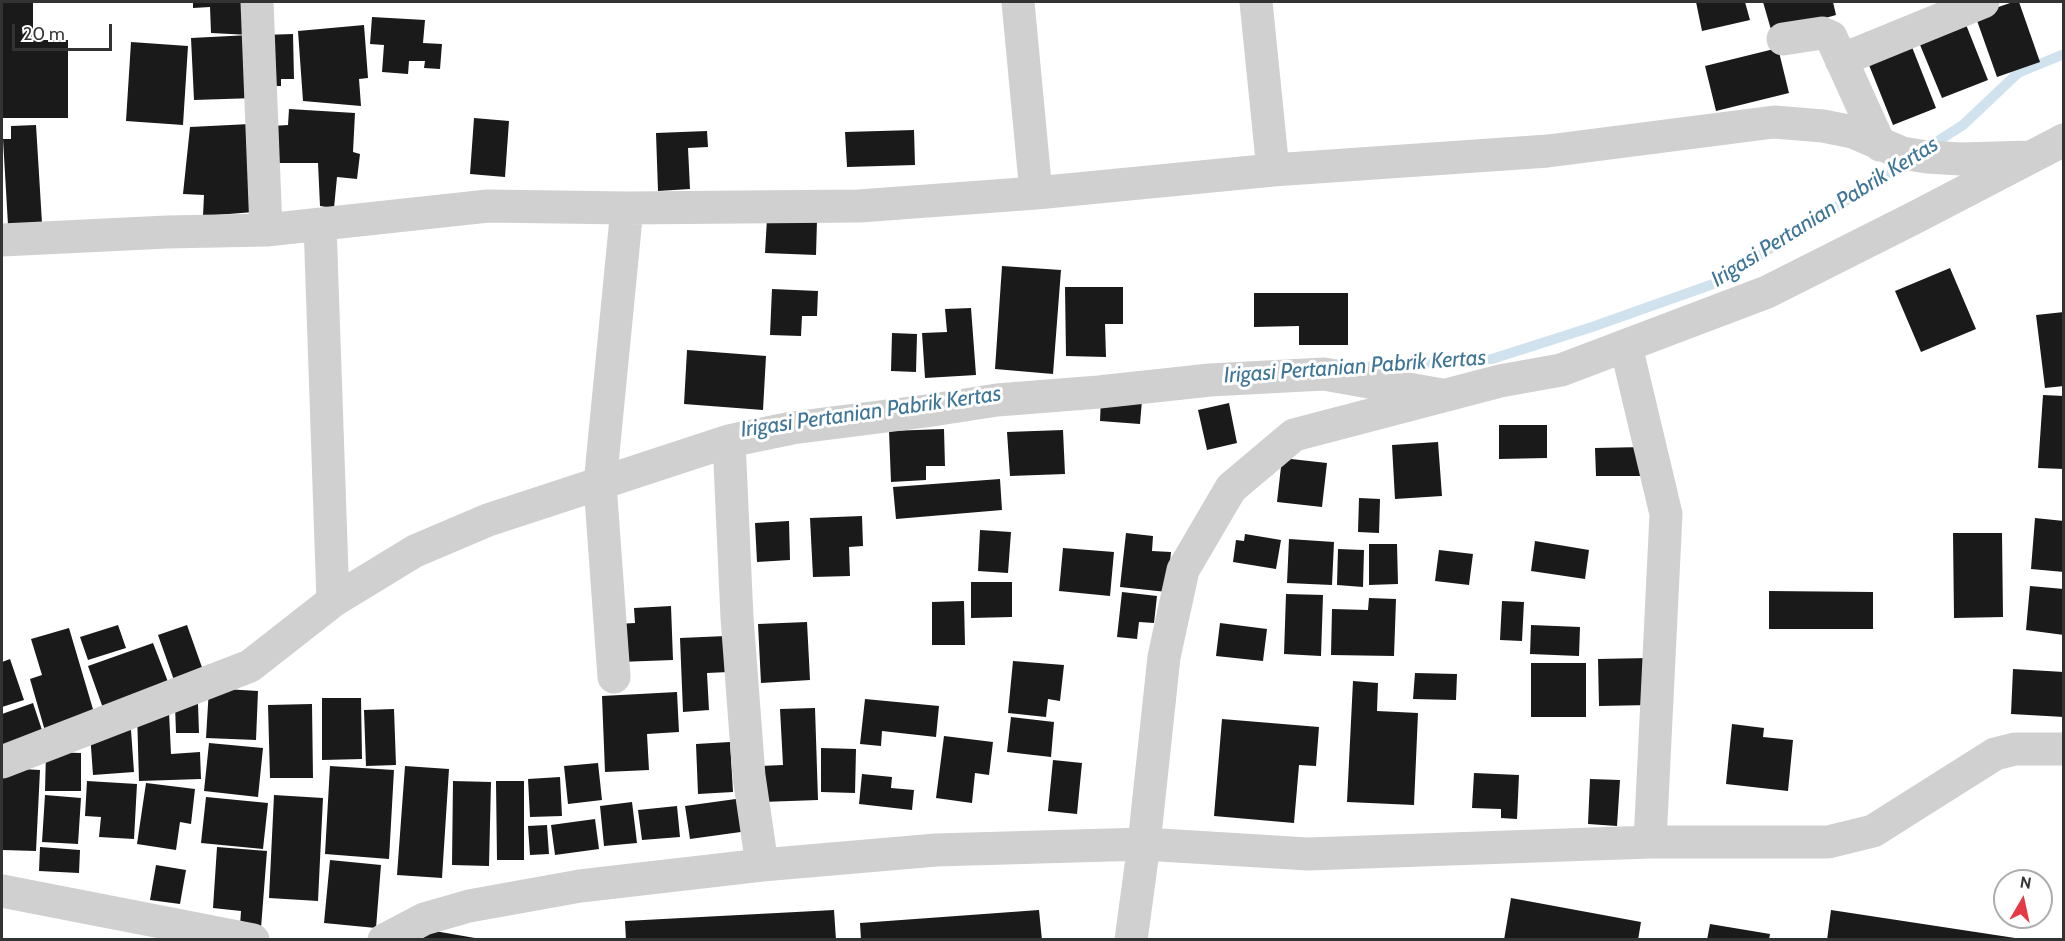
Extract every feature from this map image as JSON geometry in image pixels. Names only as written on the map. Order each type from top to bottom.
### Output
[{"type":"street","points":[[257,2],[266,230]]},
{"type":"street","points":[[1017,2],[1036,193]]},
{"type":"street","points":[[1257,2],[1273,170]]},
{"type":"street","points":[[1841,60],[1983,2]]},
{"type":"street","points":[[1783,39],[1822,33],[1831,37],[1841,60],[1903,152]]},
{"type":"street","points":[[2,240],[266,230],[488,206],[627,208],[860,206],[1036,193],[1273,170],[1548,151],[1774,122],[1823,126],[1853,132],[1903,152],[1961,159],[2030,156]]},
{"type":"street","points":[[1131,939],[1144,844],[1164,657],[1184,570],[1231,488],[1294,435],[1442,395],[1561,370],[1767,292],[2064,140]]},
{"type":"street","points":[[614,677],[600,484],[627,208]]},
{"type":"street","points":[[320,224],[333,601]]},
{"type":"street","points":[[1626,346],[1666,514],[1650,842]]},
{"type":"street","points":[[2,762],[250,666],[333,601],[415,551],[488,520],[729,441],[792,428],[998,400],[1210,380],[1324,374],[1442,395]]},
{"type":"street","points":[[729,441],[737,618],[749,776],[762,865]]},
{"type":"street","points":[[384,939],[424,920],[469,906],[580,886],[762,865],[936,850],[1144,844],[1308,854],[1650,842],[1828,842],[1873,831],[1995,754],[2015,749],[2064,749]]},
{"type":"street","points":[[2,891],[252,939]]},
{"type":"building","points":[[2,2],[33,2],[33,40],[68,40],[68,118],[2,118]]},
{"type":"building","points":[[193,2],[252,2],[255,98],[194,100],[191,38],[250,35],[211,33],[210,7],[193,8]]},
{"type":"building","points":[[1696,2],[1745,2],[1750,20],[1702,31]]},
{"type":"building","points":[[1763,2],[1833,2],[1836,15],[1772,33]]},
{"type":"building","points":[[2019,2],[2040,62],[1997,77],[1975,15]]},
{"type":"building","points":[[372,17],[425,20],[423,43],[442,44],[440,69],[424,68],[425,61],[409,61],[408,74],[382,72],[384,45],[370,44]]},
{"type":"building","points":[[1965,22],[1988,80],[1942,98],[1918,40]]},
{"type":"building","points":[[364,25],[368,78],[359,79],[361,106],[303,101],[298,31]]},
{"type":"building","points":[[293,34],[294,79],[281,79],[281,86],[264,86],[263,35]]},
{"type":"building","points":[[131,42],[188,46],[183,125],[126,121]]},
{"type":"building","points":[[1912,47],[1936,108],[1893,125],[1869,65]]},
{"type":"building","points":[[1778,48],[1789,93],[1716,111],[1705,66]]},
{"type":"building","points":[[289,109],[355,113],[353,152],[360,154],[357,179],[337,177],[334,208],[320,206],[318,163],[277,163],[272,126],[288,125]]},
{"type":"building","points":[[474,118],[509,121],[505,177],[470,174]]},
{"type":"building","points":[[250,124],[254,212],[203,216],[204,195],[183,194],[190,127]]},
{"type":"building","points":[[36,125],[42,223],[8,225],[3,139],[11,139],[11,126]]},
{"type":"building","points":[[914,130],[915,165],[847,167],[845,132]]},
{"type":"building","points":[[707,131],[708,147],[688,148],[690,189],[658,191],[656,133]]},
{"type":"building","points":[[767,218],[817,220],[816,255],[765,253]]},
{"type":"building","points":[[1002,266],[1061,270],[1053,374],[995,369]]},
{"type":"building","points":[[1950,268],[1976,329],[1921,352],[1895,291]]},
{"type":"building","points":[[1065,287],[1123,287],[1123,324],[1105,324],[1106,357],[1066,356]]},
{"type":"building","points":[[772,289],[818,291],[817,316],[802,316],[801,336],[770,335]]},
{"type":"building","points":[[1254,293],[1348,293],[1348,345],[1299,345],[1299,326],[1254,327]]},
{"type":"building","points":[[971,308],[976,375],[925,378],[922,333],[947,332],[945,309]]},
{"type":"building","points":[[2064,312],[2064,386],[2045,388],[2036,315]]},
{"type":"building","points":[[892,333],[917,334],[916,372],[891,371]]},
{"type":"building","points":[[687,350],[766,356],[763,410],[684,404]]},
{"type":"building","points":[[2043,395],[2064,396],[2064,469],[2038,468]]},
{"type":"building","points":[[1101,397],[1142,400],[1140,424],[1100,421]]},
{"type":"building","points":[[1229,403],[1237,443],[1207,450],[1198,410]]},
{"type":"building","points":[[1499,425],[1547,425],[1547,458],[1499,459]]},
{"type":"building","points":[[944,429],[945,466],[926,466],[926,480],[891,482],[889,431]]},
{"type":"building","points":[[1063,430],[1065,474],[1010,476],[1007,432]]},
{"type":"building","points":[[1438,442],[1442,496],[1395,499],[1392,445]]},
{"type":"building","points":[[1644,447],[1645,476],[1596,476],[1595,448]]},
{"type":"building","points":[[1282,458],[1327,463],[1322,507],[1277,502]]},
{"type":"building","points":[[1000,479],[1002,510],[896,519],[893,487]]},
{"type":"building","points":[[1359,498],[1380,499],[1379,533],[1358,532]]},
{"type":"building","points":[[862,516],[863,546],[849,547],[850,576],[813,577],[810,518]]},
{"type":"building","points":[[2035,518],[2064,521],[2064,572],[2031,569]]},
{"type":"building","points":[[789,521],[790,560],[757,562],[755,523]]},
{"type":"building","points":[[980,530],[1011,532],[1008,573],[978,571]]},
{"type":"building","points":[[1126,533],[1153,536],[1152,551],[1171,552],[1167,592],[1120,587]]},
{"type":"building","points":[[1953,533],[2002,533],[2003,617],[1954,618]]},
{"type":"building","points":[[1245,534],[1281,540],[1276,569],[1233,562],[1236,540],[1244,541]]},
{"type":"building","points":[[1289,539],[1334,542],[1332,585],[1287,583]]},
{"type":"building","points":[[1535,541],[1589,550],[1585,579],[1531,571]]},
{"type":"building","points":[[1369,544],[1397,544],[1398,584],[1369,585]]},
{"type":"building","points":[[1063,548],[1114,552],[1110,596],[1059,591]]},
{"type":"building","points":[[1338,549],[1364,550],[1363,587],[1337,585]]},
{"type":"building","points":[[1439,550],[1473,554],[1469,585],[1435,581]]},
{"type":"building","points":[[971,582],[1012,582],[1012,617],[971,618]]},
{"type":"building","points":[[2030,586],[2064,589],[2064,635],[2026,630]]},
{"type":"building","points":[[1769,591],[1873,592],[1873,629],[1769,629]]},
{"type":"building","points":[[1122,592],[1157,596],[1154,623],[1139,622],[1137,639],[1117,637]]},
{"type":"building","points":[[1286,594],[1323,595],[1321,656],[1284,654]]},
{"type":"building","points":[[1369,598],[1396,599],[1394,656],[1331,655],[1332,609],[1368,610]]},
{"type":"building","points":[[964,601],[965,645],[932,645],[932,602]]},
{"type":"building","points":[[1502,601],[1524,602],[1522,641],[1500,640]]},
{"type":"building","points":[[671,606],[673,660],[619,662],[617,624],[635,623],[634,608]]},
{"type":"building","points":[[807,622],[810,680],[761,683],[758,624]]},
{"type":"building","points":[[1220,623],[1267,629],[1263,661],[1216,656]]},
{"type":"building","points":[[118,625],[126,648],[88,660],[80,637]]},
{"type":"building","points":[[187,625],[204,673],[175,683],[158,635]]},
{"type":"building","points":[[1531,625],[1580,627],[1579,656],[1530,654]]},
{"type":"building","points":[[69,628],[95,716],[45,731],[30,679],[42,675],[31,639]]},
{"type":"building","points":[[726,636],[728,672],[707,673],[709,710],[683,712],[680,638]]},
{"type":"building","points":[[153,643],[170,687],[104,711],[88,666]]},
{"type":"building","points":[[1650,658],[1651,705],[1599,706],[1598,659]]},
{"type":"building","points":[[10,659],[24,700],[2,707],[2,662]]},
{"type":"building","points":[[1013,661],[1064,665],[1060,701],[1048,699],[1046,717],[1008,713]]},
{"type":"building","points":[[1531,663],[1586,663],[1586,717],[1531,717]]},
{"type":"building","points":[[2013,669],[2064,672],[2064,717],[2011,714]]},
{"type":"building","points":[[1415,673],[1457,674],[1456,700],[1413,699]]},
{"type":"building","points":[[1353,681],[1378,683],[1377,711],[1418,713],[1414,805],[1347,802]]},
{"type":"building","points":[[209,688],[258,691],[256,740],[206,738]]},
{"type":"building","points":[[677,692],[679,732],[647,734],[649,770],[605,772],[602,696]]},
{"type":"building","points":[[322,698],[361,698],[362,759],[322,760]]},
{"type":"building","points":[[865,699],[939,706],[936,737],[882,731],[881,746],[860,744]]},
{"type":"building","points":[[33,703],[43,733],[2,747],[2,714]]},
{"type":"building","points":[[198,704],[199,733],[176,733],[175,705]]},
{"type":"building","points":[[312,704],[313,778],[270,778],[268,705]]},
{"type":"building","points":[[815,708],[818,800],[762,802],[760,766],[783,765],[780,709]]},
{"type":"building","points":[[394,709],[396,765],[366,766],[364,710]]},
{"type":"building","points":[[169,712],[171,754],[200,752],[201,779],[139,781],[137,713]]},
{"type":"building","points":[[1011,717],[1054,722],[1051,757],[1007,752]]},
{"type":"building","points":[[1222,719],[1319,727],[1316,766],[1299,765],[1294,823],[1214,816]]},
{"type":"building","points":[[1732,724],[1764,728],[1763,737],[1793,740],[1788,791],[1726,784]]},
{"type":"building","points":[[131,730],[134,772],[93,775],[90,733]]},
{"type":"building","points":[[944,736],[993,742],[989,775],[975,773],[972,803],[936,798]]},
{"type":"building","points":[[730,742],[733,792],[698,794],[696,744]]},
{"type":"building","points":[[209,743],[263,748],[258,797],[204,791]]},
{"type":"building","points":[[821,748],[856,749],[855,793],[821,792]]},
{"type":"building","points":[[46,752],[81,753],[81,791],[45,791]]},
{"type":"building","points":[[1053,760],[1082,763],[1077,814],[1048,811]]},
{"type":"building","points":[[598,763],[602,800],[568,804],[564,766]]},
{"type":"building","points":[[330,766],[394,770],[389,859],[325,854]]},
{"type":"building","points":[[405,766],[449,769],[442,878],[397,875]]},
{"type":"building","points":[[2,768],[40,770],[36,851],[2,850]]},
{"type":"building","points":[[1474,773],[1519,775],[1517,819],[1501,818],[1501,809],[1472,808]]},
{"type":"building","points":[[862,774],[892,777],[891,788],[914,790],[912,810],[859,804]]},
{"type":"building","points":[[560,777],[562,816],[530,817],[528,779]]},
{"type":"building","points":[[1590,779],[1620,780],[1617,826],[1588,824]]},
{"type":"building","points":[[87,781],[137,784],[134,839],[99,837],[101,817],[85,816]]},
{"type":"building","points":[[453,781],[491,782],[489,866],[452,865]]},
{"type":"building","points":[[496,781],[524,781],[524,860],[497,860]]},
{"type":"building","points":[[146,783],[195,789],[191,824],[180,822],[176,850],[137,844]]},
{"type":"building","points":[[45,795],[81,798],[78,844],[42,842]]},
{"type":"building","points":[[274,795],[323,798],[318,901],[269,898]]},
{"type":"building","points":[[206,797],[268,803],[263,849],[201,843]]},
{"type":"building","points":[[743,798],[748,831],[690,839],[685,806]]},
{"type":"building","points":[[632,802],[637,843],[604,846],[600,806]]},
{"type":"building","points":[[677,806],[680,837],[642,840],[638,810]]},
{"type":"building","points":[[595,819],[599,849],[555,855],[551,825]]},
{"type":"building","points":[[547,825],[549,854],[530,855],[528,826]]},
{"type":"building","points":[[40,847],[80,850],[79,873],[39,871]]},
{"type":"building","points":[[217,847],[267,851],[261,928],[240,926],[241,911],[213,908]]},
{"type":"building","points":[[330,860],[381,865],[376,928],[324,923]]},
{"type":"building","points":[[156,865],[186,870],[180,904],[150,900]]},
{"type":"building","points":[[1511,898],[1641,922],[1638,940],[1504,940]]},
{"type":"building","points":[[834,910],[836,940],[626,940],[625,921]]},
{"type":"building","points":[[1039,910],[1042,940],[861,940],[860,923]]},
{"type":"building","points":[[1831,910],[2015,938],[2015,940],[1827,940]]},
{"type":"building","points":[[1710,924],[1770,934],[1769,940],[1707,940]]},
{"type":"building","points":[[423,929],[475,938],[475,940],[421,940]]},
{"type":"waterway","name":"Irigasi Pertanian Pabrik Kertas","points":[[1927,148],[1963,125],[2018,73],[2064,54]]},
{"type":"waterway","name":"Irigasi Pertanian Pabrik Kertas","points":[[1361,367],[1492,359],[1592,327],[1716,283],[1907,162]]}]
